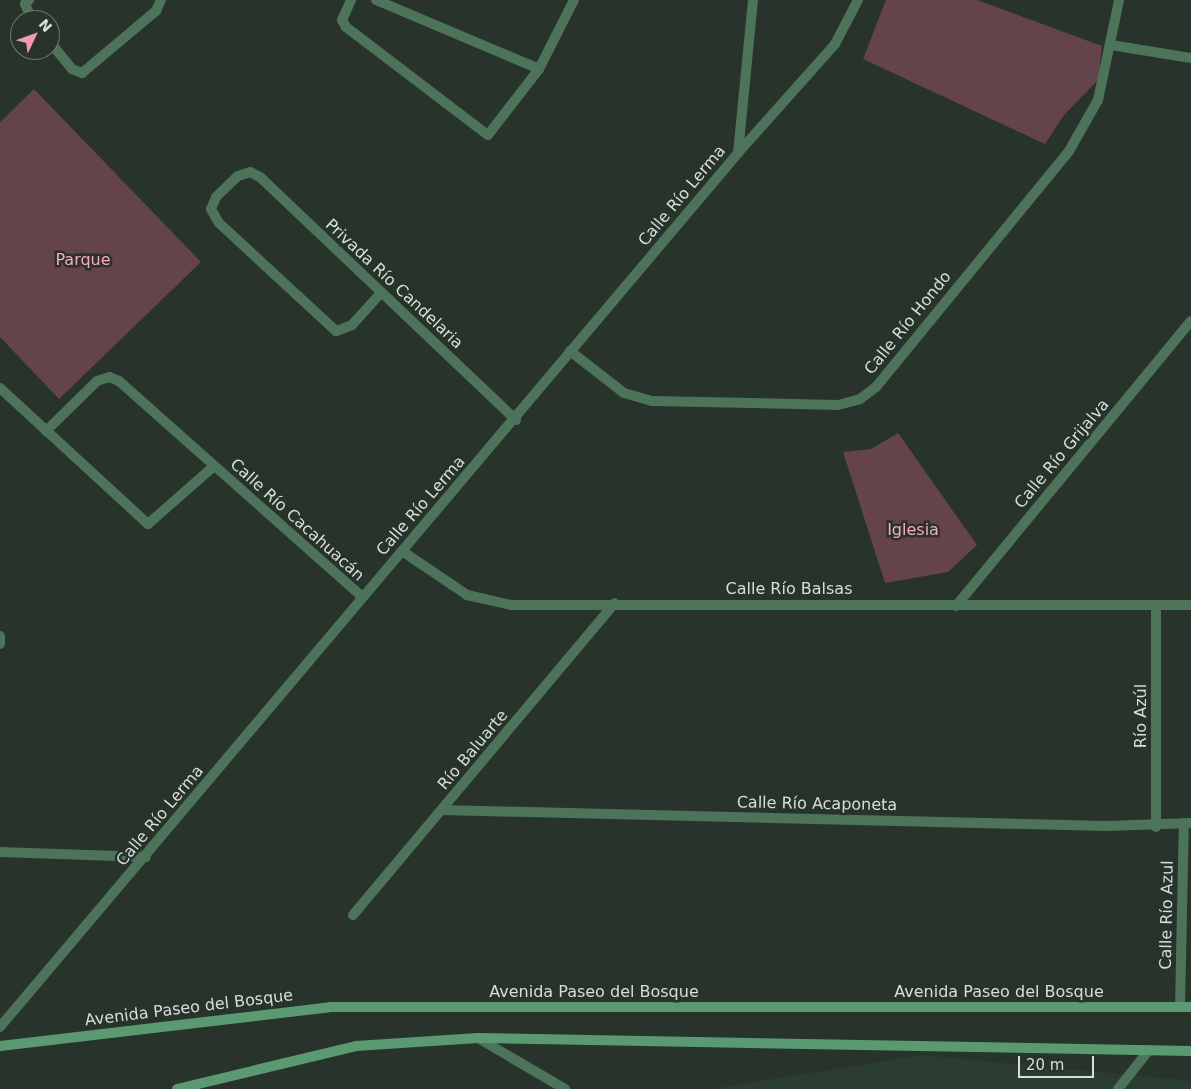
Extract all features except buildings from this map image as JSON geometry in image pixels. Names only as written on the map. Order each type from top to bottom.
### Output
[{"type":"main road","name":"Avenida Paseo del Bosque","points":[[0,1046],[330,1006],[1191,1007]]},
{"type":"main road","points":[[177,1089],[348,1047],[478,1038],[1191,1051]]},
{"type":"street","points":[[27,10],[24,4],[29,0]]},
{"type":"street","points":[[60,54],[72,69],[82,73],[156,11],[162,0]]},
{"type":"street","points":[[351,0],[342,20],[346,27],[488,135],[539,69],[574,0]]},
{"type":"street","points":[[376,0],[539,69]]},
{"type":"street","points":[[738,153],[754,0]]},
{"type":"street","name":"Calle Río Lerma","points":[[0,1027],[146,857],[361,596],[516,420],[570,351],[738,153],[835,44],[858,0]]},
{"type":"street","name":"Calle Río Hondo","points":[[570,351],[624,393],[652,401],[838,406],[860,399],[876,387],[1069,151],[1098,100],[1119,0]]},
{"type":"street","points":[[1111,45],[1191,58]]},
{"type":"street","name":"Privada Río Candelaria","points":[[380,294],[352,326],[336,331],[320,319],[220,223],[211,209],[216,197],[238,176],[250,172],[516,420]]},
{"type":"street","name":"Calle Río Grijalva","points":[[956,606],[1191,321]]},
{"type":"street","name":"Calle Río Cacahuacán","points":[[46,431],[98,381],[109,377],[120,380],[361,596]]},
{"type":"street","name":"Calle Río Cacahuacán","points":[[0,388],[148,524],[214,466]]},
{"type":"street","name":"Calle Río Balsas","points":[[402,551],[467,595],[491,603],[956,606],[1191,605]]},
{"type":"street","name":"Río Baluarte","points":[[353,915],[615,603]]},
{"type":"street","name":"Río Azúl","points":[[1156,605],[1156,826]]},
{"type":"street","points":[[0,636],[0,644]]},
{"type":"street","name":"Calle Río Acaponeta","points":[[442,810],[1156,826],[1188,823]]},
{"type":"street","name":"Calle Río Azul","points":[[1180,1007],[1188,823]]},
{"type":"street","points":[[0,852],[146,857]]},
{"type":"street","points":[[478,1038],[565,1089]]},
{"type":"street","points":[[1118,1089],[1149,1050]]},
{"type":"shaded area","points":[[921,1055],[1184,1080],[1191,1083],[1191,1089],[712,1089]]},
{"type":"green space","points":[[886,0],[977,0],[1102,46],[1098,80],[1064,115],[1045,144],[863,59]]},
{"type":"green space","name":"Parque","points":[[34,89],[201,262],[59,399],[0,337],[0,122]]},
{"type":"green space","name":"Iglesia","points":[[898,433],[977,545],[948,572],[885,583],[843,452],[871,449]]}]
